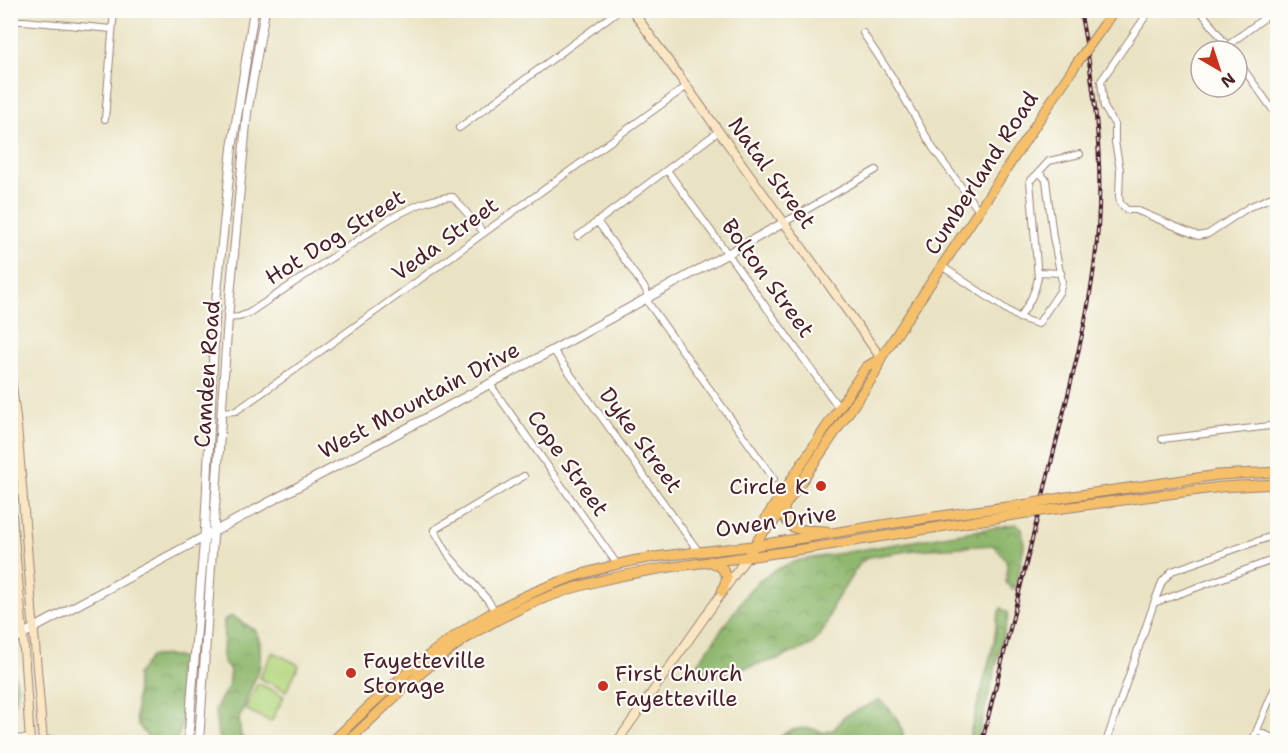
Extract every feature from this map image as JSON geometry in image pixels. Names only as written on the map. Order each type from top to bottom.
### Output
[{"type":"main road","name":"Natal Street","points":[[632,10],[881,358]]},
{"type":"main road","name":"Cumberland Road","points":[[617,742],[763,532],[773,523],[875,374],[881,358],[1114,10]]},
{"type":"main road","name":"Cumberland Road","points":[[763,532],[766,518],[866,368],[881,358]]},
{"type":"main road","points":[[10,370],[18,436],[42,741]]},
{"type":"main road","name":"Owen Drive","points":[[348,742],[438,659],[479,630],[550,595],[574,586],[622,574],[747,557],[1022,509],[1066,498],[1218,475],[1278,472]]},
{"type":"main road","name":"Owen Drive","points":[[332,742],[391,687],[440,647],[495,611],[555,584],[617,564],[754,546],[939,514],[1063,508],[1278,482]]},
{"type":"main road","points":[[10,494],[30,741]]},
{"type":"main road","points":[[784,507],[784,518],[789,526],[799,529],[840,532]]},
{"type":"main road","points":[[710,561],[722,568],[727,577],[722,592]]},
{"type":"main road","points":[[399,694],[399,686],[440,647]]},
{"type":"main road","points":[[348,742],[348,736],[392,694],[391,687]]},
{"type":"street","points":[[105,119],[114,10]]},
{"type":"street","name":"Camden Road","points":[[189,742],[221,249],[232,148],[254,10]]},
{"type":"street","name":"Camden Road","points":[[200,742],[228,318],[247,113],[265,10]]},
{"type":"street","points":[[459,129],[619,10]]},
{"type":"street","points":[[1150,10],[1101,81],[1104,107],[1116,125],[1115,142],[1120,170],[1120,203],[1128,210],[1136,210],[1198,237],[1208,234],[1249,207],[1274,196],[1278,189]]},
{"type":"street","points":[[1200,10],[1222,39]]},
{"type":"street","points":[[1240,39],[1275,10]]},
{"type":"street","points":[[10,21],[112,29]]},
{"type":"street","points":[[863,33],[891,75],[933,148],[979,211]]},
{"type":"street","points":[[1249,77],[1278,117]]},
{"type":"street","name":"Veda Street","points":[[222,412],[232,412],[241,408],[687,86]]},
{"type":"street","points":[[578,236],[719,131]]},
{"type":"street","points":[[1018,318],[1029,305],[1036,291],[1038,272],[1030,181],[1049,160],[1080,154]]},
{"type":"street","name":"Bolton Street","points":[[667,170],[839,408]]},
{"type":"street","points":[[785,222],[876,170]]},
{"type":"street","points":[[943,267],[1018,318],[1038,324],[1060,291],[1061,273],[1053,237],[1046,180],[1040,172]]},
{"type":"street","points":[[1274,196],[1278,206]]},
{"type":"street","name":"Hot Dog Street","points":[[228,318],[249,313],[388,220],[411,208],[442,197],[453,197],[484,233]]},
{"type":"street","points":[[597,221],[646,290],[649,304],[774,479]]},
{"type":"street","name":"West Mountain Drive","points":[[10,641],[553,350],[785,222]]},
{"type":"street","points":[[1038,272],[1061,273]]},
{"type":"street","name":"Dyke Street","points":[[553,350],[699,552]]},
{"type":"street","name":"Cope Street","points":[[489,383],[617,564]]},
{"type":"street","points":[[1162,439],[1278,425]]},
{"type":"street","points":[[495,611],[450,557],[434,530],[524,476]]},
{"type":"street","points":[[1106,742],[1162,582],[1172,571],[1278,534]]},
{"type":"street","points":[[1154,603],[1278,558]]},
{"type":"street","points":[[1252,742],[1278,680]]},
{"type":"street","points":[[1257,730],[1278,740]]},
{"type":"street","points":[[10,738],[30,741]]},
{"type":"street","points":[[42,741],[83,742]]},
{"type":"green space","points":[[1016,524],[1022,528],[1024,546],[1016,587],[1012,589],[1006,582],[1006,561],[993,545],[915,550],[869,557],[860,563],[833,605],[820,636],[811,645],[778,659],[706,678],[697,677],[694,669],[748,592],[778,569],[800,560]]},
{"type":"green space","points":[[1001,608],[1007,612],[1008,617],[977,742],[968,742],[994,642]]},
{"type":"green space","points":[[232,616],[256,631],[260,643],[260,666],[239,719],[241,737],[249,742],[221,742],[218,736],[215,709],[228,687],[230,670],[223,662],[224,620]]},
{"type":"green space","points":[[273,652],[299,665],[286,691],[259,678]]},
{"type":"green space","points":[[151,656],[175,656],[186,664],[181,729],[178,737],[172,742],[155,742],[149,739],[137,723],[137,674]]},
{"type":"green space","points":[[11,669],[16,678],[17,688],[16,699],[11,708]]},
{"type":"green space","points":[[258,683],[284,696],[271,722],[245,709]]},
{"type":"green space","points":[[879,700],[896,718],[905,742],[775,742],[784,733],[797,729],[811,729],[824,733],[835,729],[843,717]]},
{"type":"railway","points":[[982,742],[1075,368],[1092,284],[1098,228],[1098,145],[1093,91],[1080,10]]},
{"type":"place","name":"Circle K","points":[[821,486]]},
{"type":"place","name":"Fayetteville Storage","points":[[351,673]]},
{"type":"place","name":"First Church Fayetteville","points":[[603,686]]}]
